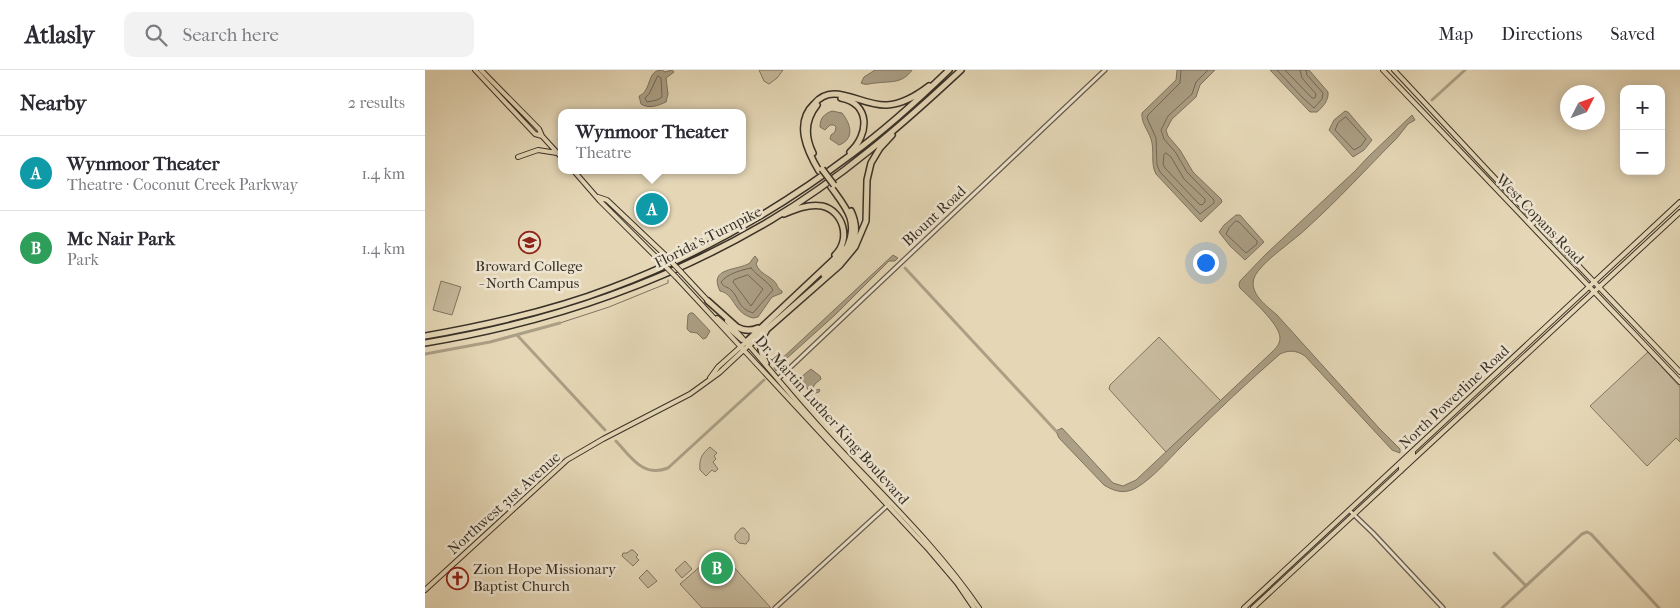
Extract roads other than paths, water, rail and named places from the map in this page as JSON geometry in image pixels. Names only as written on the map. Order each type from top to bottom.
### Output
[{"type":"highway","name":"Florida's Turnpike","points":[[425,336],[473,328],[565,304],[612,288],[663,266],[745,224],[787,199],[891,123],[949,70]]},
{"type":"highway","name":"Florida's Turnpike","points":[[425,343],[475,334],[567,311],[658,277],[730,243],[772,219],[821,187],[904,121],[961,70]]},
{"type":"highway","points":[[748,343],[799,292],[843,252],[850,240],[852,224],[850,215],[809,154],[803,126],[807,113],[815,103],[825,96],[836,94],[877,105],[899,103],[910,99],[939,79]]},
{"type":"highway","points":[[821,170],[809,142],[808,121],[813,110],[822,101],[839,97],[851,101],[857,106],[864,121],[865,129],[859,142],[837,164]]},
{"type":"highway","points":[[708,301],[737,327],[742,330],[754,330],[766,326],[800,300],[845,260],[855,247],[866,221],[867,180],[871,163],[880,148],[904,121]]},
{"type":"highway","points":[[800,300],[847,253],[853,242],[856,227],[855,219],[849,206],[832,186]]},
{"type":"highway","points":[[772,219],[802,207],[823,206],[831,210],[843,225],[845,234],[839,251],[805,283],[799,292]]},
{"type":"highway","points":[[765,364],[761,355],[760,343],[766,326]]},
{"type":"main road","points":[[478,70],[539,129],[542,136],[557,154]]},
{"type":"main road","points":[[478,70],[535,134],[542,136]]},
{"type":"main road","name":"West Copans Road","points":[[1383,70],[1680,382]]},
{"type":"main road","name":"West Copans Road","points":[[1394,70],[1680,372]]},
{"type":"main road","points":[[518,157],[542,149],[557,154]]},
{"type":"main road","points":[[577,174],[598,197]]},
{"type":"main road","name":"Dr. Martin Luther King Boulevard","points":[[598,197],[607,200],[664,254],[748,343],[831,442],[843,452],[889,503],[941,564],[974,608]]},
{"type":"main road","name":"Dr. Martin Luther King Boulevard","points":[[598,197],[676,277],[817,430],[831,441],[945,561],[979,608]]},
{"type":"main road","points":[[1679,213],[1680,204]]},
{"type":"main road","name":"North Powerline Road","points":[[1244,608],[1589,286],[1680,204]]},
{"type":"main road","name":"North Powerline Road","points":[[1253,608],[1679,213]]},
{"type":"main road","points":[[708,312],[748,343]]},
{"type":"main road","name":"Northwest 31st Avenue","points":[[425,590],[567,460],[690,394],[719,373],[748,343]]},
{"type":"main road","points":[[1527,353],[1528,343]]},
{"type":"main road","points":[[1401,471],[1401,466],[1413,455],[1413,450]]},
{"type":"main road","points":[[1293,571],[1295,561]]},
{"type":"main road","points":[[1287,576],[1290,566]]},
{"type":"street","name":"Blount Road","points":[[778,379],[1105,70]]},
{"type":"street","points":[[775,608],[889,503]]},
{"type":"street","points":[[1349,510],[1443,608]]},
{"type":"water","points":[[662,70],[665,72],[672,70],[674,72],[666,78],[668,94],[666,102],[653,106],[641,104],[639,96],[645,92],[652,75]]},
{"type":"water","points":[[875,70],[912,70],[900,80],[861,83],[864,77]]},
{"type":"water","points":[[1177,70],[1215,70],[1200,85],[1196,97],[1172,119],[1166,130],[1168,136],[1180,150],[1193,172],[1221,199],[1222,202],[1201,222],[1156,174],[1153,166],[1152,143],[1142,117],[1142,113],[1176,80]]},
{"type":"water","points":[[1270,70],[1309,70],[1328,92],[1328,98],[1317,112],[1310,112]]},
{"type":"water","points":[[832,111],[842,113],[849,126],[850,131],[847,139],[839,145],[830,139],[831,135],[835,132],[836,127],[834,125],[830,125],[825,130],[820,127],[823,117]]},
{"type":"water","points":[[1345,111],[1348,112],[1372,140],[1364,150],[1353,157],[1329,130],[1334,120]]},
{"type":"water","points":[[1412,115],[1415,120],[1408,124],[1397,138],[1341,195],[1319,217],[1262,266],[1254,278],[1253,284],[1256,294],[1264,304],[1277,315],[1400,449],[1400,453],[1392,450],[1305,356],[1289,351],[1280,354],[1257,374],[1143,483],[1132,490],[1124,492],[1116,491],[1104,485],[1059,438],[1056,431],[1062,428],[1113,483],[1123,486],[1136,480],[1279,344],[1279,332],[1264,312],[1240,288],[1240,281]]},
{"type":"water","points":[[1236,215],[1240,215],[1264,242],[1245,260],[1219,232]]},
{"type":"water","points":[[893,255],[898,258],[895,261],[889,261],[835,315],[786,359],[776,371],[774,368],[776,364]]},
{"type":"water","points":[[755,256],[758,260],[756,264],[758,267],[774,281],[782,293],[772,297],[758,317],[753,318],[746,316],[729,296],[720,291],[717,283],[721,274],[750,263]]},
{"type":"water","points":[[693,313],[710,331],[706,338],[703,339],[697,333],[690,332],[687,329],[688,315]]},
{"type":"water","points":[[811,369],[821,379],[811,391],[820,390],[813,394],[813,397],[810,395],[805,383],[800,382],[800,378]]},
{"type":"waterway","points":[[1432,100],[1465,70]]},
{"type":"waterway","points":[[905,268],[1056,431]]},
{"type":"waterway","points":[[560,323],[609,307],[668,283],[668,280]]},
{"type":"waterway","points":[[425,354],[490,342],[560,323]]},
{"type":"waterway","points":[[517,335],[605,430]]},
{"type":"waterway","points":[[616,441],[632,459],[645,468],[651,470],[668,468],[764,380]]},
{"type":"waterway","points":[[1502,608],[1582,534],[1587,532],[1591,534],[1659,608]]},
{"type":"waterway","points":[[1494,553],[1526,586]]},
{"type":"place","name":"Wynmoor Theater","points":[[652,209]]},
{"type":"place","name":"Broward College - North Campus","points":[[529,243]]},
{"type":"place","name":"Mc Nair Park","points":[[717,568]]},
{"type":"place","name":"Zion Hope Missionary Baptist Church","points":[[457,578]]}]
